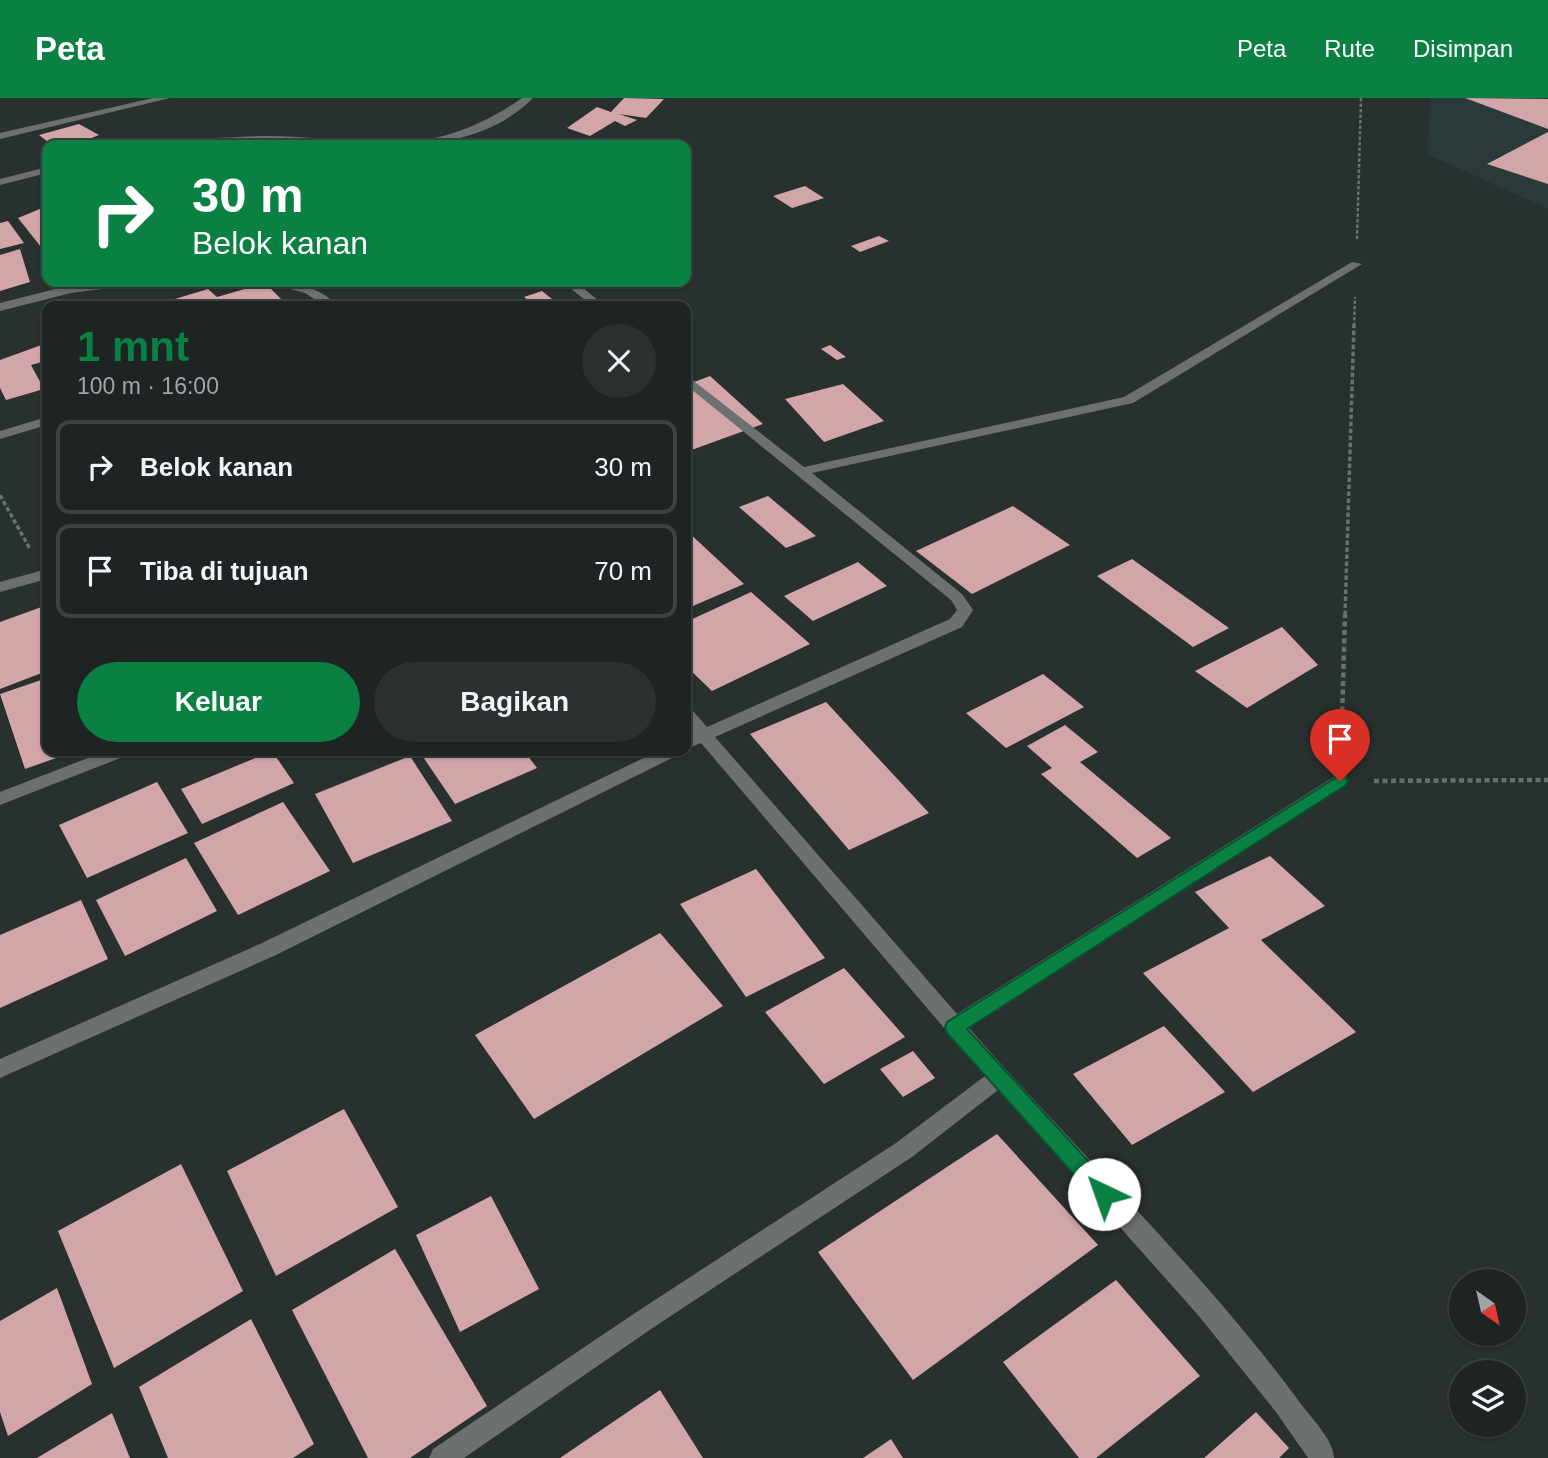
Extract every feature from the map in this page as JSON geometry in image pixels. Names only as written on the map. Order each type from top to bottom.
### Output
[{"type":"street","points":[[0,136],[164,98]]},
{"type":"street","points":[[430,140],[466,133],[500,119],[528,98]]},
{"type":"street","points":[[237,140],[291,140]]},
{"type":"street","points":[[0,182],[42,171]]},
{"type":"street","points":[[799,472],[1128,400],[1356,264]]},
{"type":"street","points":[[0,307],[84,287]]},
{"type":"street","points":[[296,287],[310,291],[325,301]]},
{"type":"street","points":[[575,287],[593,301]]},
{"type":"street","points":[[691,383],[957,597],[965,610],[956,623],[695,739],[1209,1310],[1289,1407],[1321,1453],[1321,1458]]},
{"type":"street","points":[[0,435],[42,422]]},
{"type":"street","points":[[0,587],[42,576]]},
{"type":"street","points":[[0,799],[109,756]]},
{"type":"street","points":[[0,1069],[268,949],[662,756]]},
{"type":"street","points":[[954,1027],[1340,781]]},
{"type":"street","points":[[442,1458],[646,1319],[904,1150],[999,1077]]},
{"type":"path","points":[[1361,98],[1340,781],[1548,780]]},
{"type":"path","points":[[0,495],[42,568]]},
{"type":"shaded area","points":[[1431,98],[1548,98],[1548,209],[1427,154]]},
{"type":"building","points":[[624,98],[664,99],[646,118],[619,114],[637,120],[625,126],[615,121],[590,136],[567,128],[597,107],[611,112]]},
{"type":"building","points":[[1465,98],[1548,99],[1548,129]]},
{"type":"building","points":[[79,124],[99,135],[86,140],[46,140],[39,135]]},
{"type":"building","points":[[1548,132],[1548,184],[1487,164]]},
{"type":"building","points":[[805,186],[824,198],[792,208],[773,196]]},
{"type":"building","points":[[42,208],[42,248],[18,218]]},
{"type":"building","points":[[8,221],[24,243],[0,249],[0,223]]},
{"type":"building","points":[[879,236],[889,241],[860,252],[851,246]]},
{"type":"building","points":[[20,249],[30,282],[0,291],[0,255]]},
{"type":"building","points":[[251,287],[269,287],[283,301],[168,301],[208,289],[217,297]]},
{"type":"building","points":[[542,291],[552,299],[529,301],[524,297]]},
{"type":"building","points":[[42,345],[42,362],[31,365],[42,390],[6,400],[0,388],[0,360]]},
{"type":"building","points":[[830,345],[846,357],[837,360],[821,349]]},
{"type":"building","points":[[710,376],[763,424],[691,450],[691,383]]},
{"type":"building","points":[[843,384],[884,421],[824,442],[785,399]]},
{"type":"building","points":[[768,496],[816,536],[786,548],[739,507]]},
{"type":"building","points":[[1013,506],[1070,545],[972,594],[916,551]]},
{"type":"building","points":[[691,535],[744,584],[691,607]]},
{"type":"building","points":[[1132,559],[1229,628],[1193,647],[1097,576]]},
{"type":"building","points":[[858,562],[887,586],[813,621],[784,596]]},
{"type":"building","points":[[751,592],[810,644],[712,691],[691,671],[691,620]]},
{"type":"building","points":[[42,607],[42,673],[0,689],[0,622]]},
{"type":"building","points":[[1282,627],[1318,665],[1247,708],[1195,671]]},
{"type":"building","points":[[1043,674],[1084,707],[1006,748],[966,713]]},
{"type":"building","points":[[42,680],[42,756],[62,756],[25,769],[0,694]]},
{"type":"building","points":[[826,702],[929,813],[849,850],[750,734]]},
{"type":"building","points":[[1065,725],[1098,752],[1080,762],[1171,838],[1137,858],[1041,774],[1052,768],[1027,746]]},
{"type":"building","points":[[260,756],[275,756],[294,783],[202,824],[181,789]]},
{"type":"building","points":[[410,756],[452,821],[353,863],[315,794]]},
{"type":"building","points":[[422,756],[528,756],[537,768],[455,804]]},
{"type":"building","points":[[157,782],[188,833],[87,878],[59,825]]},
{"type":"building","points":[[283,802],[330,871],[238,915],[194,843]]},
{"type":"building","points":[[1270,856],[1325,906],[1261,940],[1356,1032],[1253,1092],[1143,973],[1229,928],[1195,892]]},
{"type":"building","points":[[186,858],[217,911],[125,956],[96,900]]},
{"type":"building","points":[[756,869],[825,958],[746,997],[680,904]]},
{"type":"building","points":[[81,900],[108,959],[0,1008],[0,935]]},
{"type":"building","points":[[660,933],[723,1006],[534,1119],[475,1035]]},
{"type":"building","points":[[844,968],[905,1037],[824,1084],[765,1012]]},
{"type":"building","points":[[1164,1026],[1225,1092],[1132,1145],[1073,1074]]},
{"type":"building","points":[[913,1051],[935,1078],[903,1097],[880,1069]]},
{"type":"building","points":[[344,1109],[398,1207],[276,1276],[227,1171]]},
{"type":"building","points":[[997,1134],[1098,1245],[913,1380],[818,1252]]},
{"type":"building","points":[[181,1164],[243,1291],[114,1368],[58,1231]]},
{"type":"building","points":[[491,1196],[539,1289],[460,1332],[416,1235]]},
{"type":"building","points":[[395,1249],[487,1406],[410,1458],[368,1458],[292,1310]]},
{"type":"building","points":[[1116,1280],[1200,1376],[1096,1458],[1079,1458],[1003,1362]]},
{"type":"building","points":[[57,1288],[92,1384],[8,1436],[0,1412],[0,1321]]},
{"type":"building","points":[[251,1319],[314,1444],[293,1458],[168,1458],[139,1387]]},
{"type":"building","points":[[660,1390],[703,1458],[560,1458]]},
{"type":"building","points":[[1256,1412],[1289,1448],[1279,1458],[1204,1458]]},
{"type":"building","points":[[112,1413],[130,1458],[37,1458]]},
{"type":"building","points":[[891,1439],[903,1458],[863,1458]]},
{"type":"route","points":[[1104,1194],[954,1027],[1340,781]]}]
